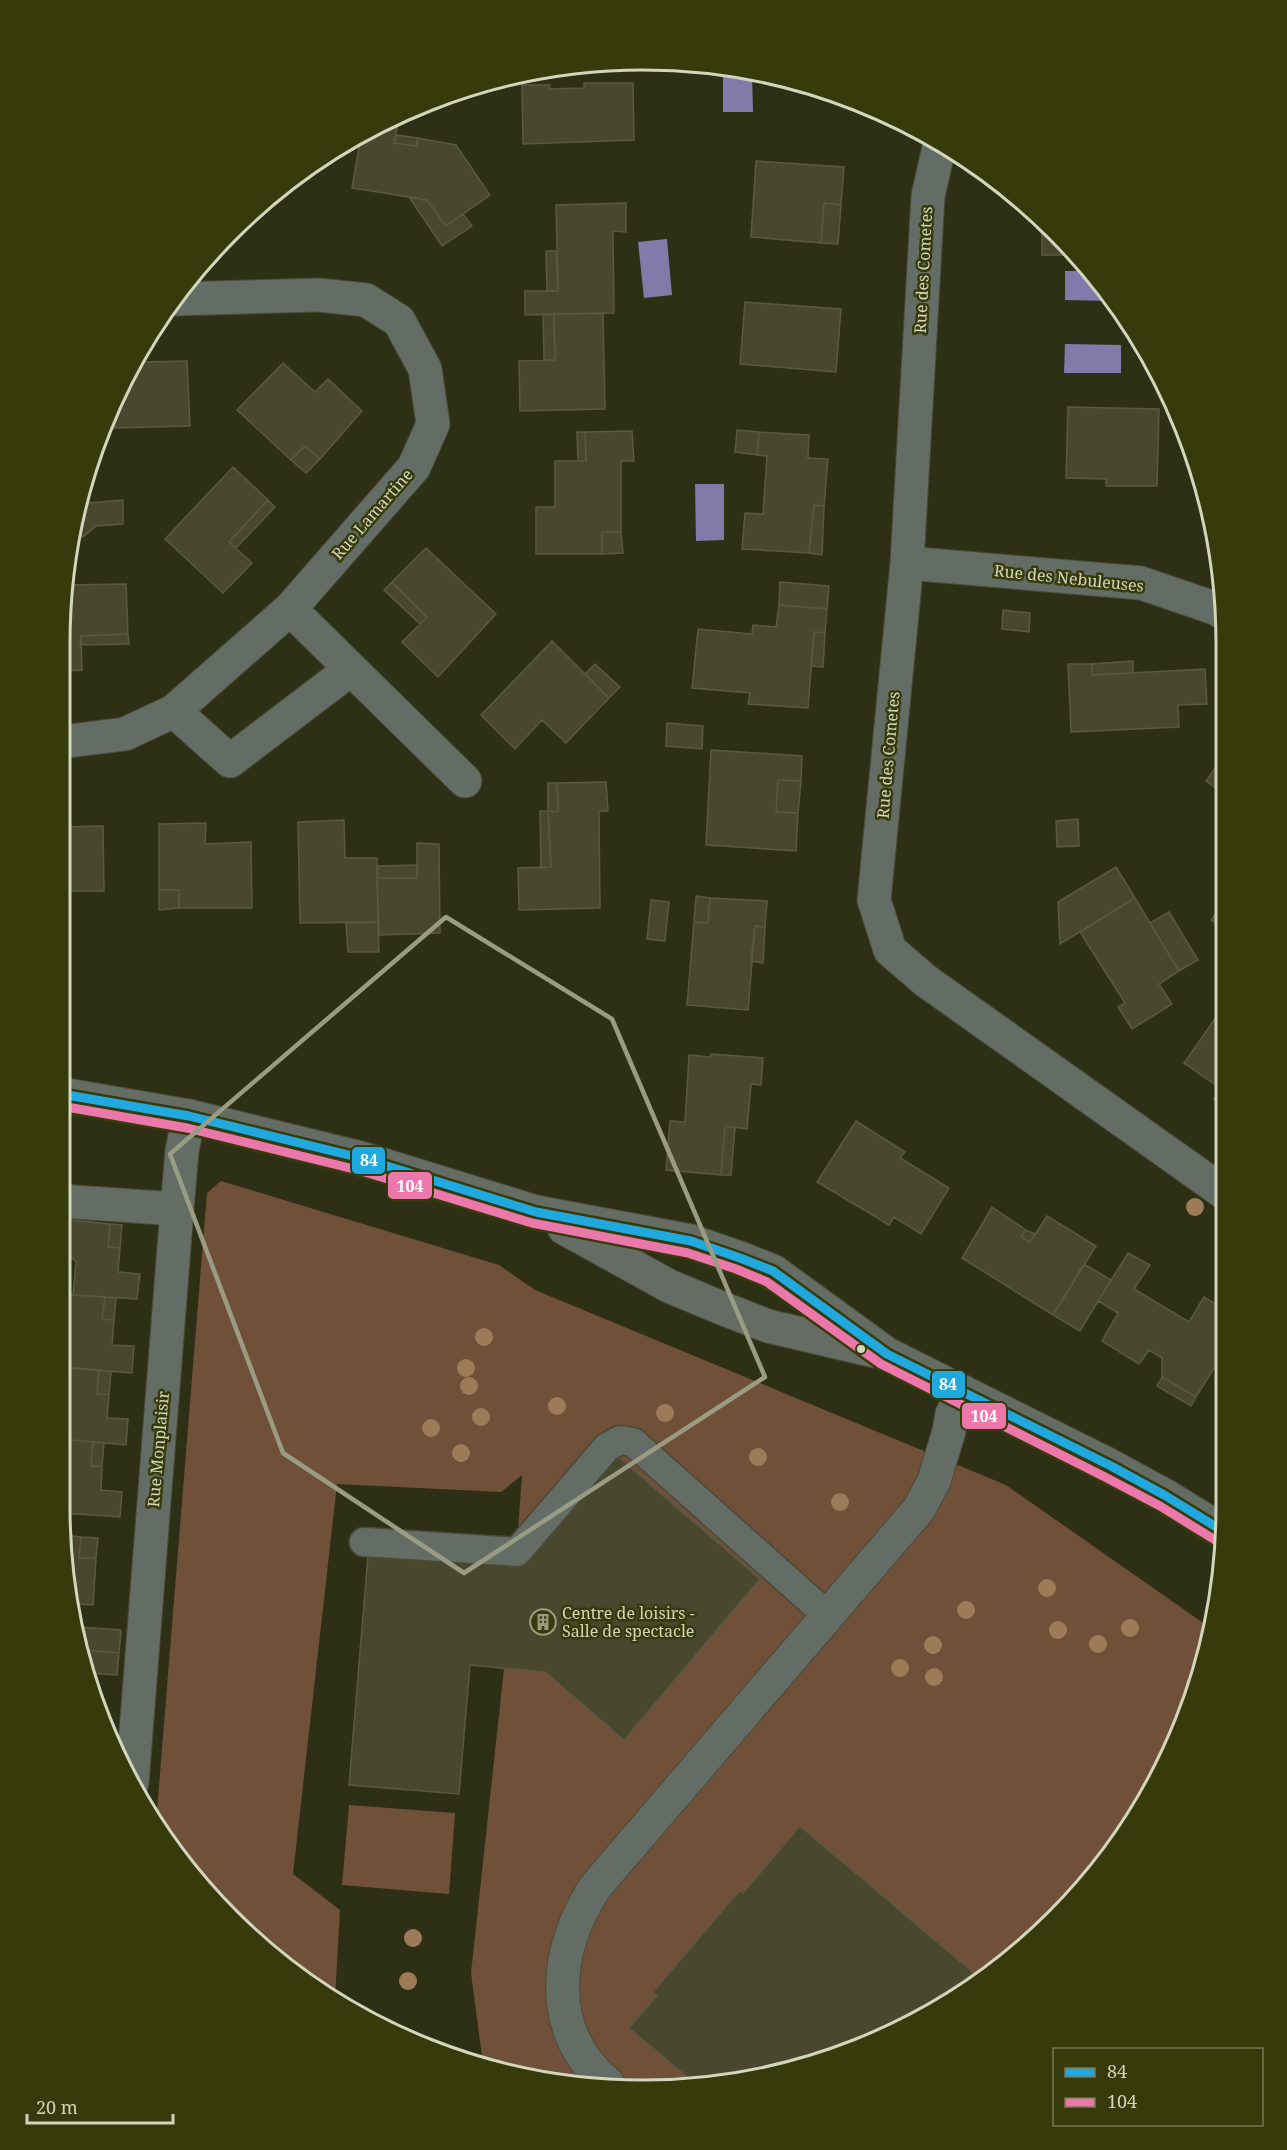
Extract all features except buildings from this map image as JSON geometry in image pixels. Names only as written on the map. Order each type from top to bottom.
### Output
[{"type":"street","name":"Rue des Cometes","points":[[938,152],[928,196],[907,563],[874,900],[890,950],[926,981],[1216,1187]]},
{"type":"street","name":"Rue Lamartine","points":[[70,741],[124,734],[174,711],[290,609],[414,467],[433,424],[425,369],[399,321],[366,300],[319,295],[186,299]]},
{"type":"street","name":"Rue des Nebuleuses","points":[[907,563],[1141,583],[1215,608]]},
{"type":"street","points":[[290,609],[465,781]]},
{"type":"street","points":[[174,711],[230,761],[351,669]]},
{"type":"street","points":[[70,1096],[189,1116],[361,1158],[536,1212],[691,1241],[751,1262],[773,1271],[887,1354],[1111,1466],[1215,1527]]},
{"type":"street","name":"Rue Monplaisir","points":[[133,1766],[177,1209],[182,1151],[189,1116]]},
{"type":"street","points":[[70,1202],[177,1209]]},
{"type":"street","points":[[536,1212],[669,1286],[719,1307],[768,1326],[887,1354]]},
{"type":"street","points":[[600,2078],[577,2050],[567,2026],[562,2003],[567,1947],[582,1906],[596,1886],[919,1509],[934,1481],[952,1414],[963,1392]]},
{"type":"lane","points":[[364,1542],[517,1552],[607,1446],[620,1440],[633,1442],[828,1616]]},
{"type":"highlighted area","points":[[446,917],[612,1019],[765,1377],[464,1573],[283,1453],[170,1154]]},
{"type":"shaded area","points":[[723,76],[752,81],[753,112],[723,112]]},
{"type":"shaded area","points":[[667,239],[672,295],[644,298],[638,242]]},
{"type":"shaded area","points":[[1065,271],[1078,271],[1102,301],[1065,300]]},
{"type":"shaded area","points":[[1065,344],[1121,345],[1121,373],[1064,373]]},
{"type":"shaded area","points":[[695,484],[724,484],[724,540],[696,541]]},
{"type":"shaded area","points":[[221,1181],[499,1265],[535,1290],[1006,1485],[1204,1623],[1197,1655],[1173,1726],[1140,1793],[1120,1825],[1098,1855],[1049,1912],[992,1961],[930,2003],[863,2036],[828,2049],[792,2060],[718,2075],[644,2080],[569,2075],[482,2056],[471,1973],[516,1558],[522,1475],[501,1492],[337,1484],[293,1874],[340,1910],[336,1990],[325,1983],[295,1961],[238,1912],[189,1855],[157,1809],[207,1193]]},
{"type":"shaded area","points":[[349,1805],[455,1813],[449,1894],[342,1885]]},
{"type":"transit line","name":"84","points":[[70,1096],[189,1116],[361,1158],[536,1212],[691,1241],[740,1258],[773,1271],[887,1354],[1111,1466],[1215,1527]]},
{"type":"transit line","name":"104","points":[[70,1108],[187,1128],[358,1170],[532,1223],[688,1253],[736,1269],[767,1282],[881,1364],[1105,1477],[1160,1506],[1215,1540]]},
{"type":"place","name":"Centre de loisirs - Salle de spectacle","points":[[543,1622]]}]
